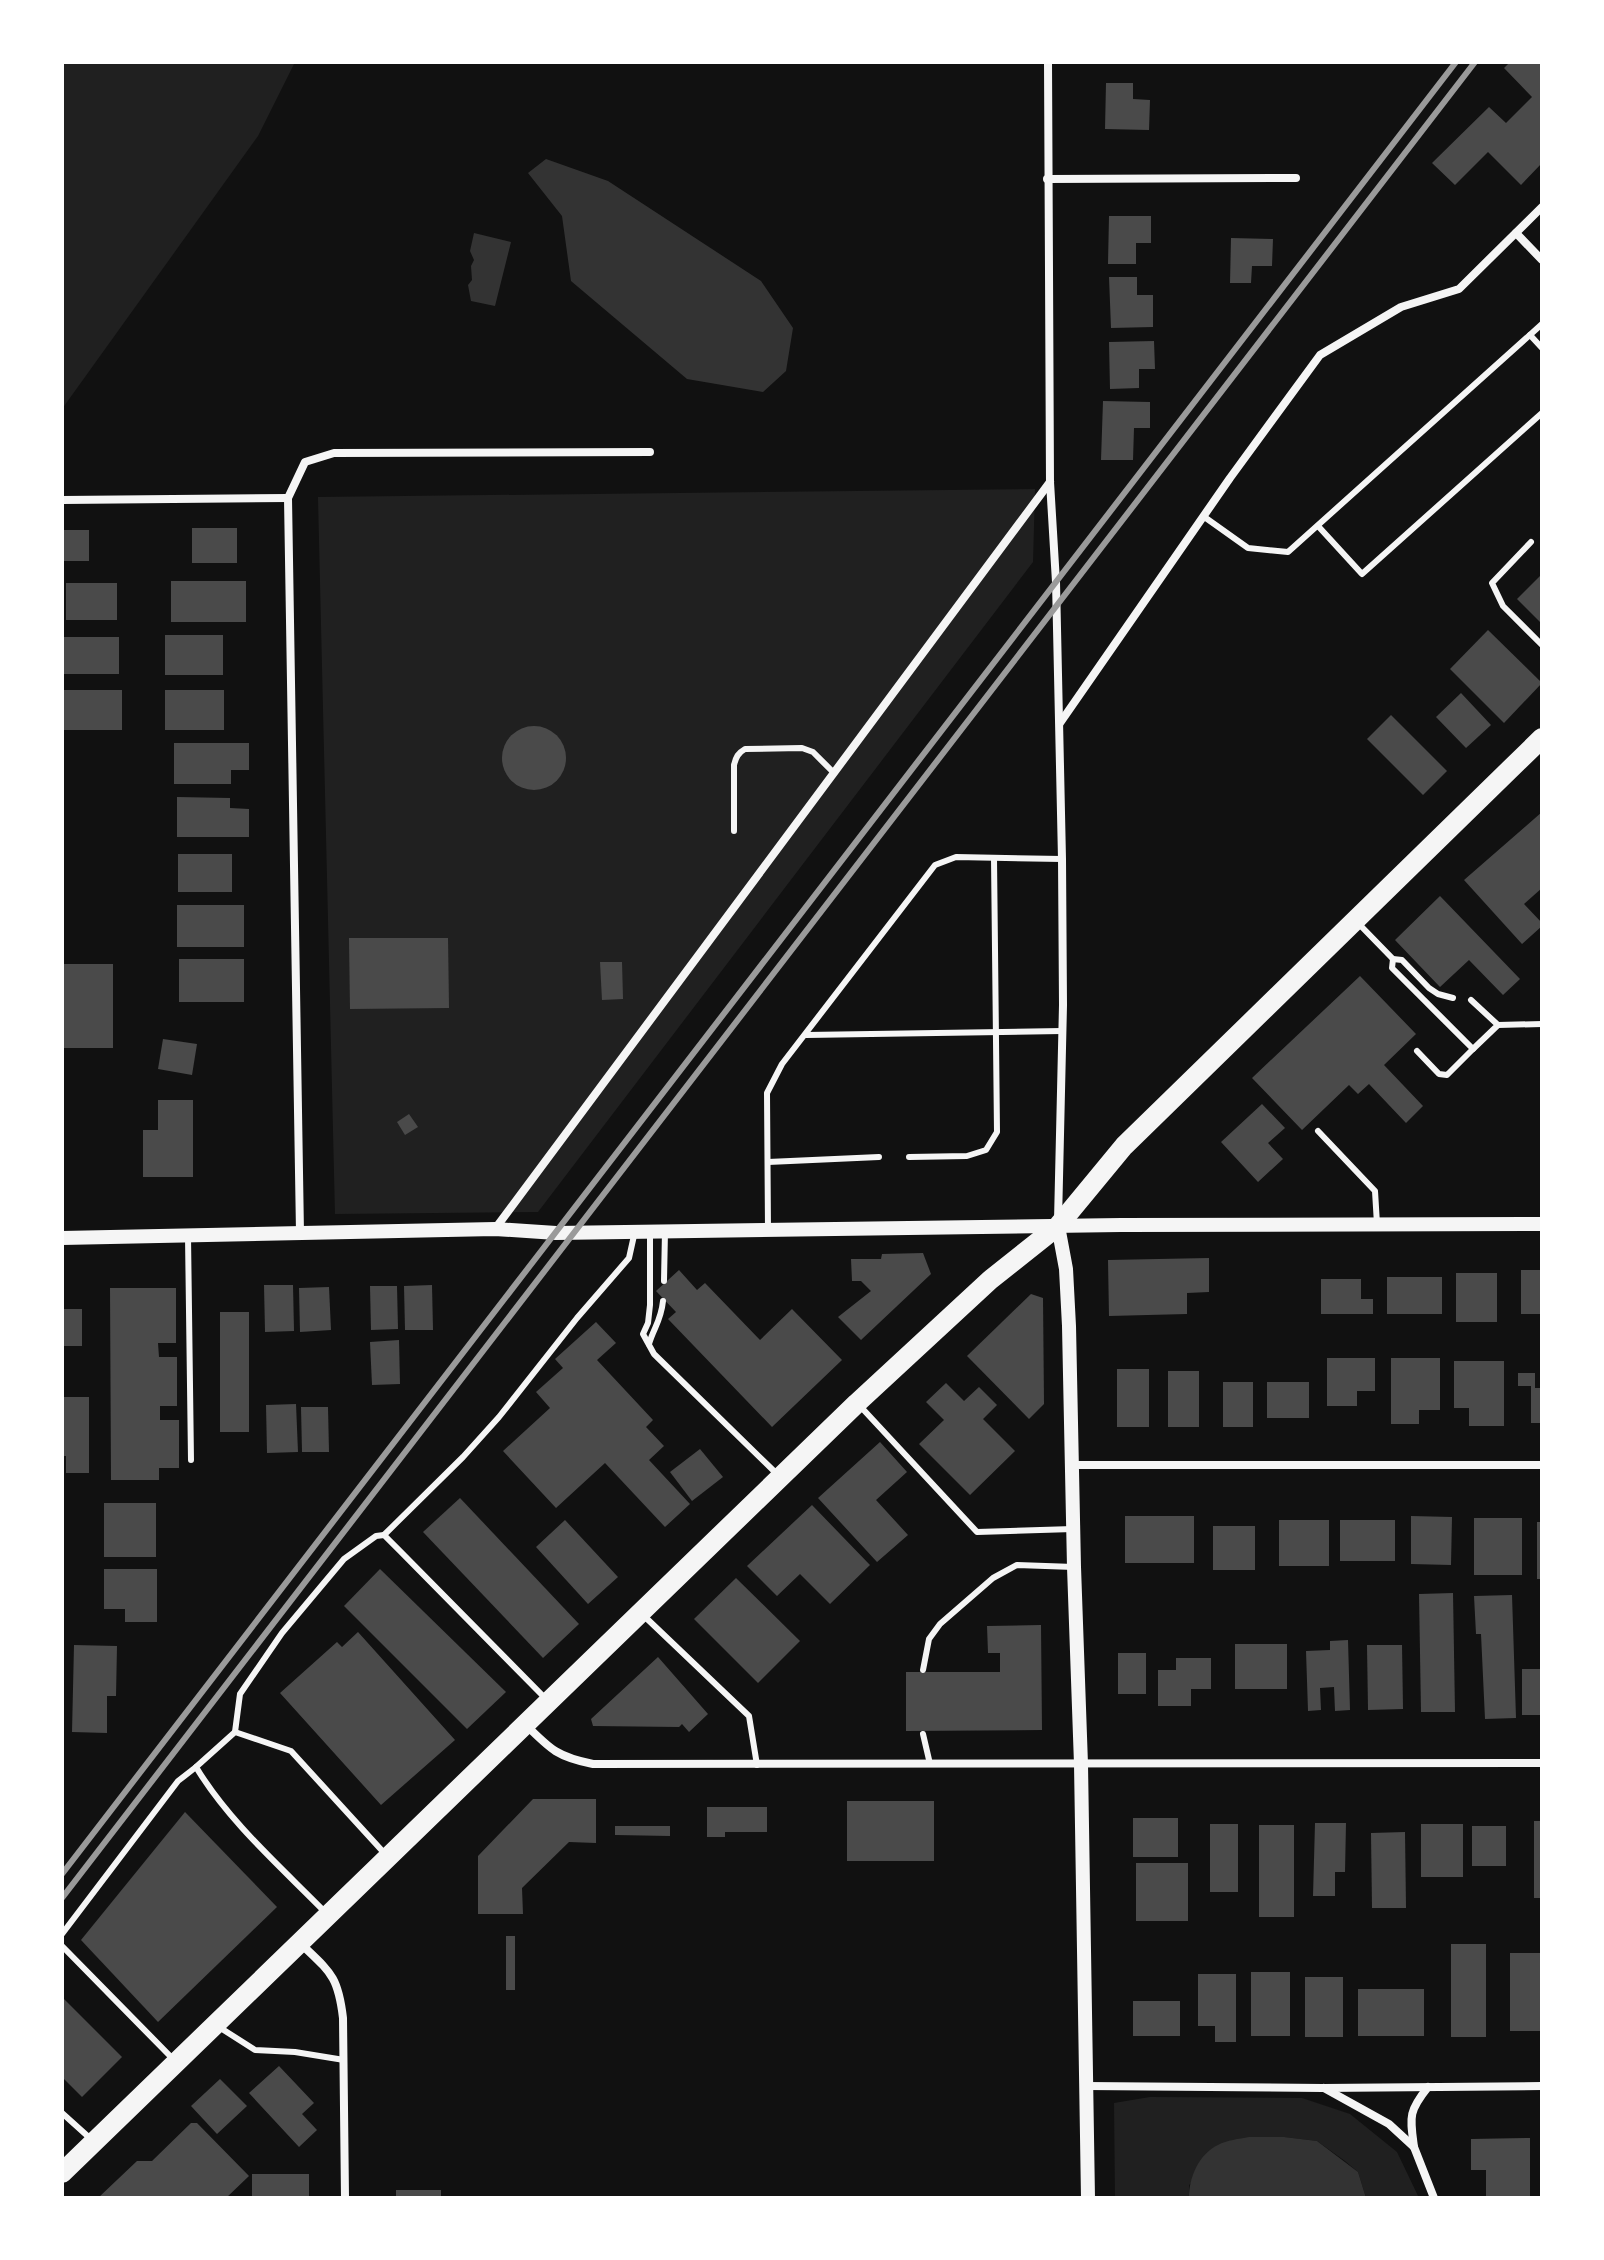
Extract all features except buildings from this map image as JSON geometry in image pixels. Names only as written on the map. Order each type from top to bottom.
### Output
[{"type":"main road","points":[[62,2173],[857,1403],[990,1280],[1058,1226],[1124,1146],[1542,738]]},
{"type":"street","points":[[1048,62],[1050,482],[1056,582],[1062,859],[1058,1226],[1066,1269],[1081,1764],[1088,2198]]},
{"type":"street","points":[[1047,179],[1296,178]]},
{"type":"street","points":[[1059,724],[1203,516],[1320,355],[1401,307],[1459,289],[1542,207]]},
{"type":"street","points":[[1516,233],[1542,260]]},
{"type":"street","points":[[300,1234],[288,498],[305,462],[334,453],[650,452]]},
{"type":"street","points":[[495,1229],[1050,482]]},
{"type":"street","points":[[62,500],[288,498]]},
{"type":"street","points":[[62,1238],[495,1229],[556,1233],[1058,1226],[1542,1224]]},
{"type":"street","points":[[1072,1465],[1542,1465]]},
{"type":"street","points":[[526,1724],[557,1754],[593,1764],[1542,1763]]},
{"type":"street","points":[[300,1942],[331,1974],[337,1986],[343,2018],[345,2198]]},
{"type":"street","points":[[1086,2086],[1542,2086]]},
{"type":"street","points":[[1428,2087],[1414,2104],[1411,2121],[1414,2147],[1434,2198]]},
{"type":"street","points":[[1323,2088],[1389,2124],[1414,2147]]},
{"type":"lane","points":[[1203,516],[1248,548],[1288,552],[1542,324]]},
{"type":"lane","points":[[1530,335],[1542,348]]},
{"type":"lane","points":[[1318,526],[1362,574],[1542,413]]},
{"type":"lane","points":[[1531,542],[1492,583],[1503,606],[1542,645]]},
{"type":"lane","points":[[734,831],[734,765],[736,757],[745,749],[802,748],[813,752],[834,773]]},
{"type":"lane","points":[[768,1230],[767,1093],[782,1064],[935,865],[956,857],[1062,859]]},
{"type":"lane","points":[[909,1157],[967,1156],[986,1150],[997,1132],[994,858]]},
{"type":"lane","points":[[1354,920],[1393,959],[1402,960],[1429,988],[1453,998]]},
{"type":"lane","points":[[1393,959],[1392,968],[1473,1049]]},
{"type":"lane","points":[[1471,1000],[1498,1025]]},
{"type":"lane","points":[[1417,1051],[1439,1074],[1447,1075],[1498,1025],[1542,1024]]},
{"type":"lane","points":[[805,1035],[1062,1031]]},
{"type":"lane","points":[[1318,1131],[1375,1191],[1377,1225]]},
{"type":"lane","points":[[768,1162],[879,1157]]},
{"type":"lane","points":[[650,1231],[664,1281]]},
{"type":"lane","points":[[650,1231],[650,1305],[643,1334],[654,1354],[780,1477]]},
{"type":"lane","points":[[62,1934],[178,1781],[235,1732],[240,1694],[282,1633],[344,1559],[376,1536],[384,1535],[463,1457],[650,1231]]},
{"type":"lane","points":[[188,1236],[191,1460]]},
{"type":"lane","points":[[649,1344],[659,1323],[663,1301]]},
{"type":"lane","points":[[857,1403],[977,1532],[1073,1529]]},
{"type":"lane","points":[[384,1535],[549,1702]]},
{"type":"lane","points":[[923,1670],[929,1639],[940,1624],[993,1578],[1017,1565],[1074,1567]]},
{"type":"lane","points":[[640,1613],[749,1716],[757,1765]]},
{"type":"lane","points":[[235,1732],[291,1751],[388,1857]]},
{"type":"lane","points":[[923,1734],[930,1764]]},
{"type":"lane","points":[[196,1767],[232,1815],[328,1915]]},
{"type":"lane","points":[[62,1946],[176,2062]]},
{"type":"lane","points":[[215,2025],[255,2050],[295,2052],[344,2060]]},
{"type":"lane","points":[[62,2113],[94,2142]]},
{"type":"shaded area","points":[[62,62],[295,62],[258,136],[62,409]]},
{"type":"shaded area","points":[[546,159],[608,181],[761,281],[793,328],[786,371],[763,392],[687,379],[571,281],[562,216],[528,173]]},
{"type":"shaded area","points":[[474,233],[511,242],[495,306],[471,301],[468,285],[472,280],[474,260],[470,251]]},
{"type":"shaded area","points":[[1035,489],[1033,562],[538,1212],[335,1214],[318,497]]},
{"type":"shaded area","points":[[1150,2097],[1302,2098],[1350,2114],[1397,2152],[1419,2198],[1366,2198],[1358,2172],[1317,2141],[1249,2137],[1189,2185],[1189,2198],[1115,2198],[1114,2103]]},
{"type":"shaded area","points":[[1249,2137],[1317,2141],[1358,2172],[1366,2198],[1189,2198],[1193,2174],[1205,2154],[1222,2143]]},
{"type":"railway","points":[[62,1874],[1456,62]]},
{"type":"railway","points":[[62,1898],[1475,62]]}]
